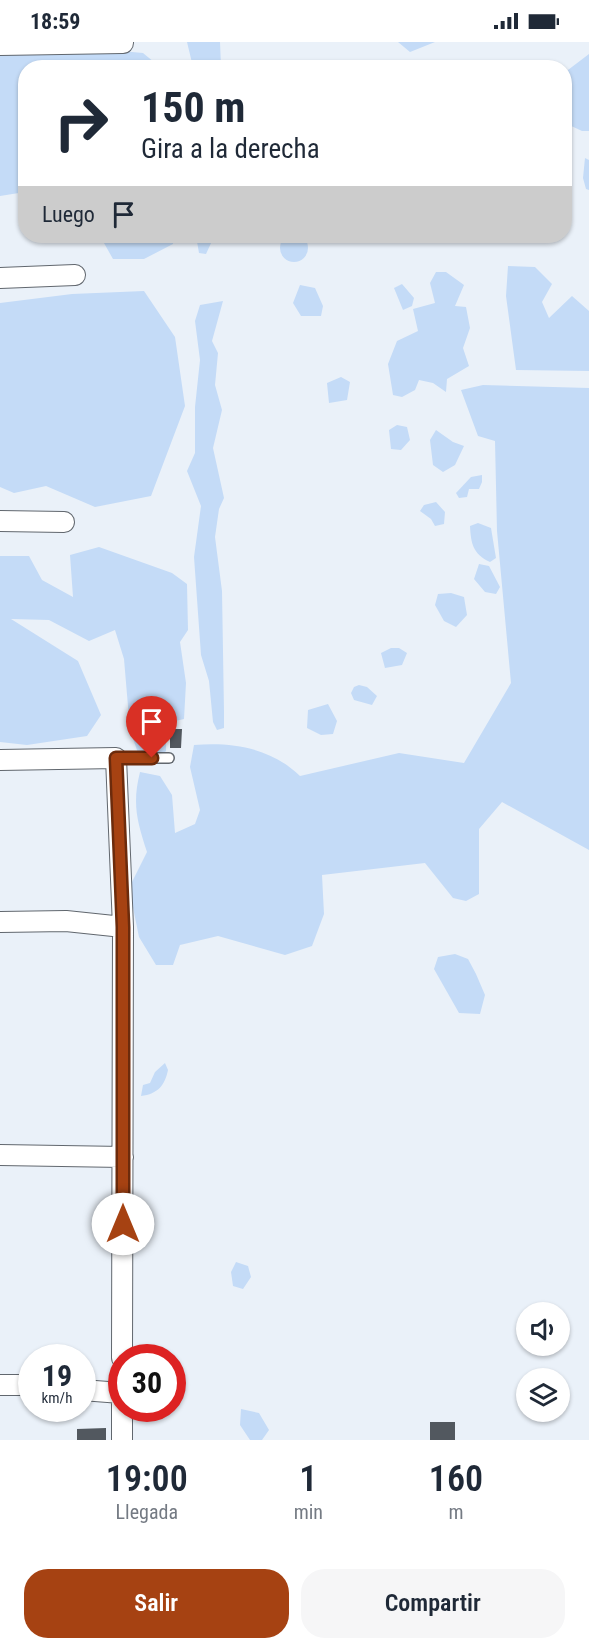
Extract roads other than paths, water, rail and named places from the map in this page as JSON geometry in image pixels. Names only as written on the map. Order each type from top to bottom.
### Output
[{"type":"street","points":[[0,45],[123,44]]},
{"type":"street","points":[[0,278],[75,275]]},
{"type":"street","points":[[0,521],[64,522]]},
{"type":"street","points":[[0,760],[116,758],[123,927],[122,1344]]},
{"type":"street","points":[[0,922],[66,921],[123,927]]},
{"type":"street","points":[[0,1155],[123,1157]]},
{"type":"street","points":[[0,1384],[18,1385]]},
{"type":"street","points":[[122,1422],[122,1440]]},
{"type":"lane","points":[[116,758],[170,758]]}]
